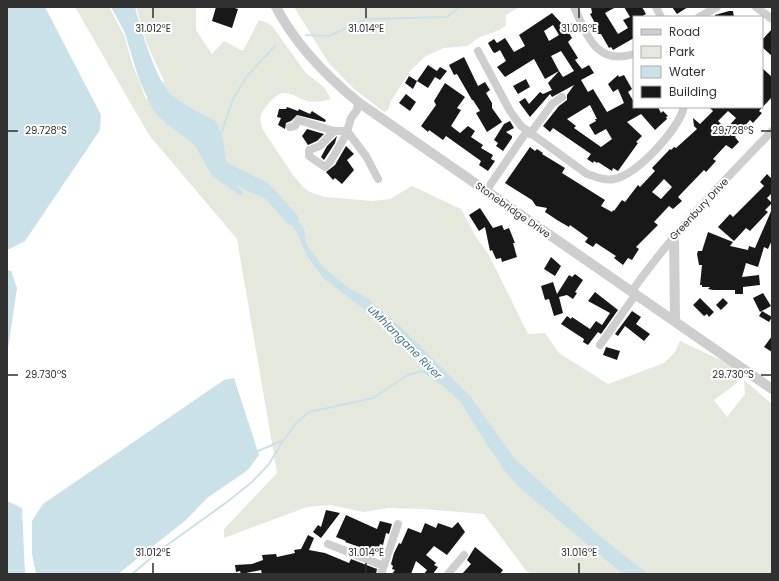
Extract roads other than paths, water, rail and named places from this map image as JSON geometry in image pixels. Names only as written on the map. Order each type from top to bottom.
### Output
[{"type":"street","name":"Stonebridge Drive","points":[[276,7],[296,39],[318,67],[358,102],[772,389]]},
{"type":"street","points":[[574,7],[589,38],[600,51],[613,56],[624,57],[633,54]]},
{"type":"street","points":[[656,7],[660,16]]},
{"type":"street","points":[[701,16],[717,7]]},
{"type":"street","points":[[756,7],[772,19]]},
{"type":"street","points":[[478,51],[510,111],[529,133],[587,174],[605,179],[613,179],[623,176],[633,169],[656,148],[677,124],[684,108]]},
{"type":"street","points":[[486,191],[552,104],[562,97]]},
{"type":"street","points":[[334,131],[320,146],[308,150],[309,156],[325,167],[334,156],[347,131],[351,118],[357,110],[358,102]]},
{"type":"street","points":[[290,127],[295,126],[298,120],[334,131],[347,131]]},
{"type":"street","points":[[347,131],[366,156],[378,179]]},
{"type":"street","name":"Greenbury Drive","points":[[600,345],[654,260],[674,235],[772,131]]},
{"type":"street","points":[[674,235],[675,321]]},
{"type":"street","points":[[381,574],[398,524]]},
{"type":"street","points":[[328,544],[384,566]]},
{"type":"street","points":[[448,574],[464,555]]},
{"type":"water","points":[[7,7],[45,7],[101,115],[100,130],[25,241],[7,250]]},
{"type":"water","points":[[111,7],[135,7],[155,68],[167,90],[184,104],[217,122],[223,139],[226,162],[268,183],[304,228],[306,243],[323,267],[347,287],[366,297],[400,326],[470,396],[514,458],[601,537],[648,574],[623,574],[521,489],[507,474],[460,401],[443,386],[421,371],[430,370],[385,325],[323,278],[307,256],[298,235],[280,205],[257,187],[244,183],[236,185],[243,192],[241,196],[212,176],[194,144],[168,125],[154,112],[140,82],[124,31]]},
{"type":"water","points":[[7,270],[11,271],[17,288],[7,355]]},
{"type":"water","points":[[234,378],[259,455],[248,470],[207,498],[186,520],[118,574],[36,574],[32,554],[32,521],[43,504],[224,380]]},
{"type":"water","points":[[7,501],[22,508],[25,574],[7,574]]},
{"type":"waterway","points":[[306,35],[329,36],[366,19],[447,17],[459,7]]},
{"type":"waterway","points":[[221,134],[233,99],[247,76],[275,46]]},
{"type":"waterway","name":"uMhlangane River","points":[[234,174],[249,185],[269,193],[292,219]]},
{"type":"waterway","points":[[258,451],[284,440],[297,422],[309,412],[373,398],[408,375],[421,371],[424,372]]},
{"type":"waterway","points":[[132,574],[163,548],[252,482],[269,464],[283,441]]}]
